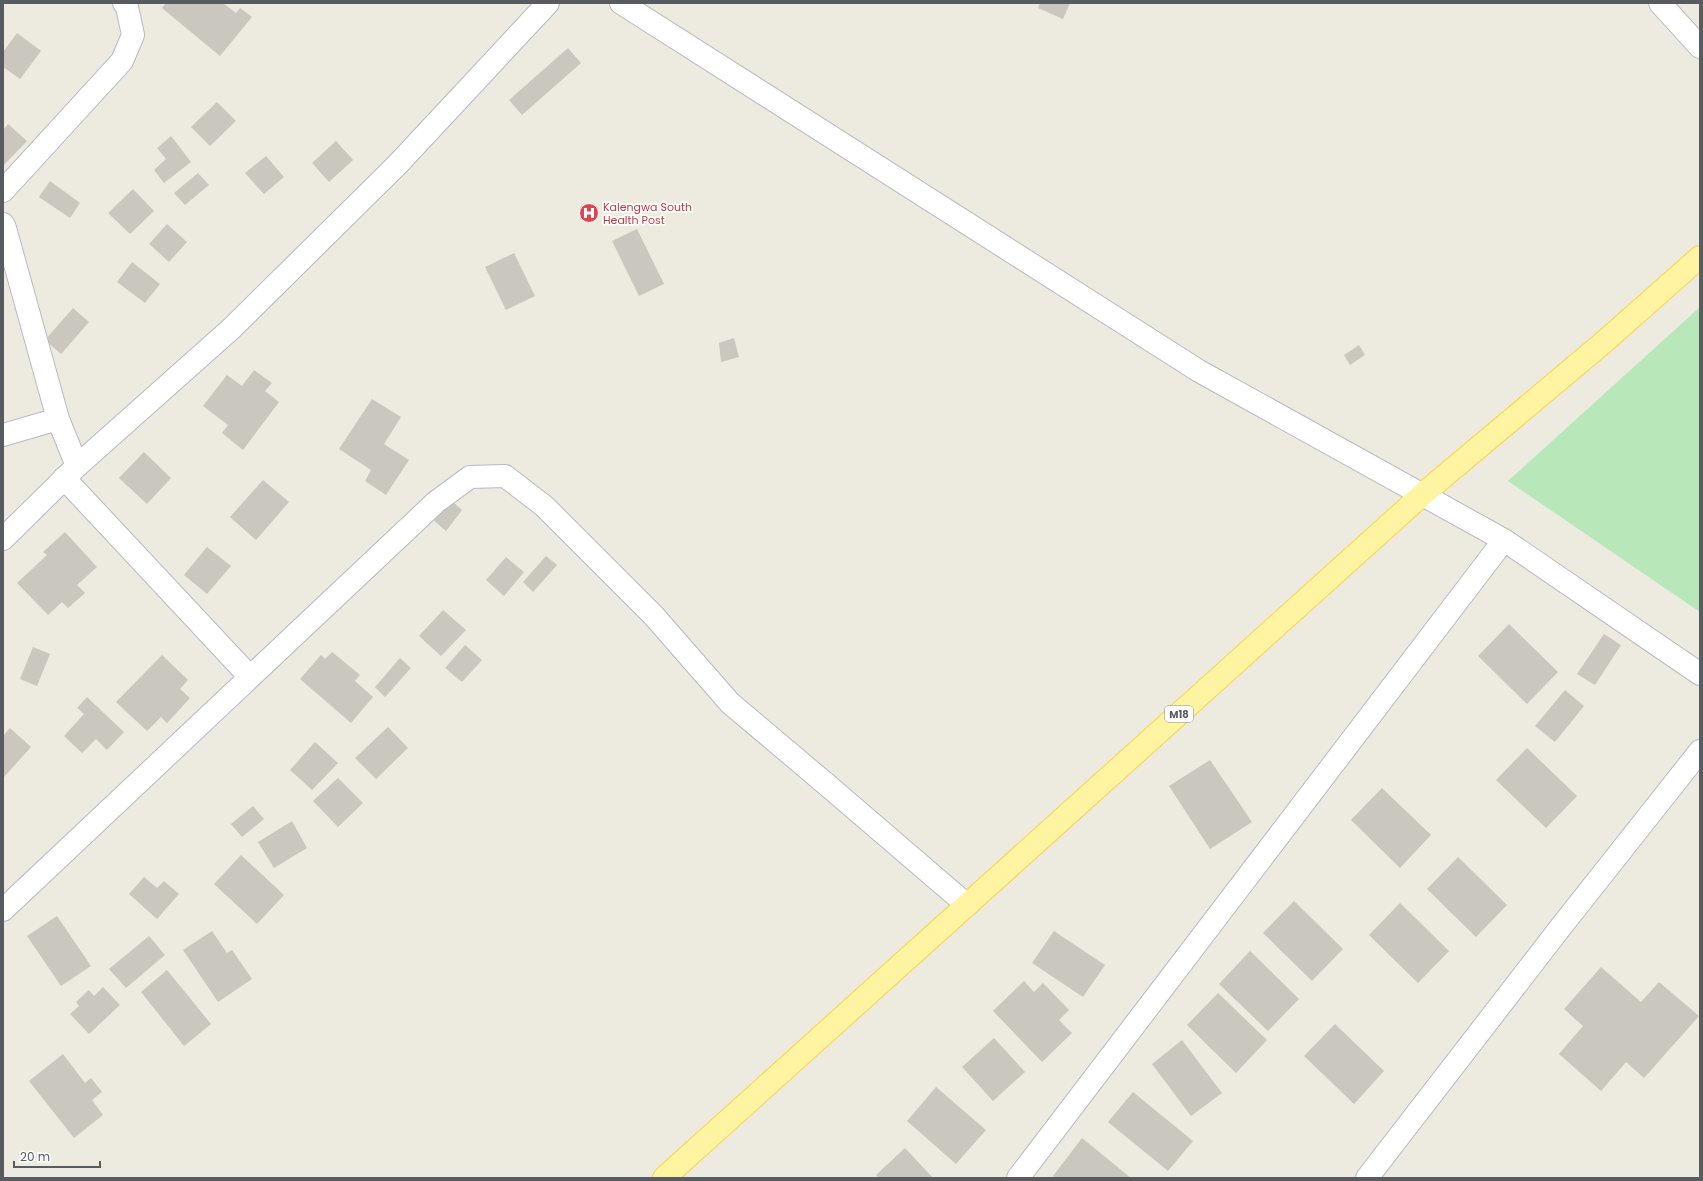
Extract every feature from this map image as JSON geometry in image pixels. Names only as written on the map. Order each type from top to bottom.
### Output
[{"type":"main road","name":"M18","points":[[664,1178],[1423,494],[1604,342],[1700,257]]},
{"type":"street","points":[[3,191],[122,61],[133,35],[127,7],[124,3]]},
{"type":"street","points":[[3,539],[71,472],[232,328],[398,164],[548,3]]},
{"type":"street","points":[[621,3],[1199,371],[1504,540],[1700,674]]},
{"type":"street","points":[[1660,3],[1700,47]]},
{"type":"street","points":[[3,224],[6,228],[71,472],[250,677]]},
{"type":"street","points":[[3,434],[58,419]]},
{"type":"street","points":[[3,910],[387,550],[436,502],[470,477],[505,476],[544,506],[600,560],[654,616],[730,702],[967,905]]},
{"type":"street","points":[[1018,1178],[1504,540]]},
{"type":"street","points":[[1367,1178],[1700,750]]},
{"type":"green space","points":[[1700,307],[1700,612],[1508,481]]},
{"type":"building","points":[[166,3],[223,3],[236,13],[240,8],[252,17],[220,56],[162,8]]},
{"type":"building","points":[[1040,3],[1070,3],[1063,19],[1038,8]]},
{"type":"building","points":[[17,33],[41,51],[20,79],[3,67],[3,52]]},
{"type":"building","points":[[568,48],[581,63],[522,115],[509,100]]},
{"type":"building","points":[[217,102],[236,121],[210,146],[191,127]]},
{"type":"building","points":[[8,124],[27,141],[3,166],[3,130]]},
{"type":"building","points":[[171,136],[191,162],[164,183],[154,170],[166,159],[157,148]]},
{"type":"building","points":[[336,141],[353,160],[329,182],[312,163]]},
{"type":"building","points":[[266,156],[284,177],[264,194],[245,173]]},
{"type":"building","points":[[198,173],[209,185],[185,205],[174,193]]},
{"type":"building","points":[[50,181],[80,203],[70,218],[39,197]]},
{"type":"building","points":[[133,189],[154,211],[130,234],[108,213]]},
{"type":"building","points":[[167,224],[187,242],[169,262],[149,244]]},
{"type":"building","points":[[637,229],[664,284],[639,296],[612,241]]},
{"type":"building","points":[[514,253],[535,296],[506,310],[485,267]]},
{"type":"building","points":[[132,262],[160,284],[145,303],[117,282]]},
{"type":"building","points":[[73,308],[89,322],[61,354],[45,340]]},
{"type":"building","points":[[734,338],[739,357],[721,362],[719,343]]},
{"type":"building","points":[[1359,345],[1365,355],[1350,365],[1344,355]]},
{"type":"building","points":[[254,370],[272,383],[265,391],[279,402],[243,450],[222,433],[228,425],[203,406],[227,375],[242,386]]},
{"type":"building","points":[[372,399],[401,417],[384,444],[409,460],[386,495],[365,481],[371,470],[339,449]]},
{"type":"building","points":[[144,452],[171,478],[147,504],[119,478]]},
{"type":"building","points":[[263,480],[289,502],[256,540],[230,517]]},
{"type":"building","points":[[447,497],[462,510],[446,531],[431,518]]},
{"type":"building","points":[[65,532],[97,567],[77,585],[85,593],[68,608],[62,602],[48,615],[17,583],[47,555],[43,552]]},
{"type":"building","points":[[207,547],[231,566],[207,594],[184,575]]},
{"type":"building","points":[[546,556],[557,565],[533,592],[523,582]]},
{"type":"building","points":[[506,557],[524,572],[504,596],[486,580]]},
{"type":"building","points":[[443,610],[466,630],[441,656],[419,636]]},
{"type":"building","points":[[1509,624],[1558,672],[1527,704],[1478,656]]},
{"type":"building","points":[[1604,634],[1621,645],[1595,685],[1577,674]]},
{"type":"building","points":[[465,645],[482,660],[462,682],[445,668]]},
{"type":"building","points":[[33,647],[50,654],[37,686],[20,679]]},
{"type":"building","points":[[332,652],[360,675],[355,681],[373,697],[351,723],[300,679],[321,655],[325,659]]},
{"type":"building","points":[[162,655],[188,680],[180,689],[190,698],[167,723],[161,717],[147,731],[116,702]]},
{"type":"building","points":[[400,658],[411,668],[385,697],[375,687]]},
{"type":"building","points":[[1565,690],[1584,706],[1555,742],[1535,726]]},
{"type":"building","points":[[87,697],[124,732],[107,750],[96,739],[82,753],[64,736],[84,714],[77,708]]},
{"type":"building","points":[[388,727],[408,748],[376,779],[355,758]]},
{"type":"building","points":[[10,728],[31,747],[4,777],[3,736]]},
{"type":"building","points":[[315,742],[338,763],[312,790],[290,770]]},
{"type":"building","points":[[1527,748],[1577,796],[1546,828],[1496,780]]},
{"type":"building","points":[[1210,760],[1252,822],[1210,849],[1169,786]]},
{"type":"building","points":[[338,778],[363,803],[338,827],[313,801]]},
{"type":"building","points":[[1382,788],[1431,835],[1400,868],[1351,820]]},
{"type":"building","points":[[253,806],[264,819],[242,837],[231,824]]},
{"type":"building","points":[[292,821],[307,848],[274,868],[258,842]]},
{"type":"building","points":[[241,855],[284,895],[257,924],[214,884]]},
{"type":"building","points":[[1458,857],[1507,905],[1476,937],[1427,889]]},
{"type":"building","points":[[144,877],[157,888],[164,881],[179,894],[157,919],[129,894]]},
{"type":"building","points":[[1294,901],[1343,949],[1312,981],[1263,933]]},
{"type":"building","points":[[1400,903],[1449,951],[1418,983],[1369,935]]},
{"type":"building","points":[[57,916],[91,966],[61,986],[27,936]]},
{"type":"building","points":[[212,931],[227,953],[232,950],[252,979],[218,1002],[183,950]]},
{"type":"building","points":[[1054,931],[1105,965],[1083,997],[1032,963]]},
{"type":"building","points":[[149,936],[165,955],[126,988],[109,969]]},
{"type":"building","points":[[1250,951],[1299,999],[1268,1031],[1219,984]]},
{"type":"building","points":[[1601,967],[1641,1002],[1659,982],[1699,1016],[1644,1078],[1626,1062],[1601,1091],[1559,1054],[1583,1026],[1564,1009]]},
{"type":"building","points":[[167,970],[211,1024],[184,1046],[141,992]]},
{"type":"building","points":[[1024,981],[1034,992],[1043,983],[1069,1010],[1059,1020],[1072,1033],[1042,1062],[993,1011]]},
{"type":"building","points":[[103,987],[120,1005],[89,1034],[70,1014],[79,1006],[76,1002],[89,990],[94,996]]},
{"type":"building","points":[[1218,993],[1267,1040],[1236,1073],[1187,1025]]},
{"type":"building","points":[[1335,1024],[1384,1071],[1354,1104],[1304,1056]]},
{"type":"building","points":[[994,1038],[1025,1072],[993,1101],[962,1067]]},
{"type":"building","points":[[1182,1040],[1222,1093],[1191,1116],[1152,1064]]},
{"type":"building","points":[[63,1054],[85,1083],[91,1078],[102,1092],[92,1100],[103,1115],[74,1138],[29,1081]]},
{"type":"building","points":[[936,1087],[986,1130],[956,1164],[907,1121]]},
{"type":"building","points":[[1133,1092],[1193,1141],[1168,1171],[1108,1122]]},
{"type":"building","points":[[1082,1138],[1131,1178],[1056,1178],[1053,1176]]},
{"type":"building","points":[[905,1148],[933,1178],[879,1178],[876,1175]]},
{"type":"place","name":"Kalengwa South Health Post","points":[[589,213]]}]
